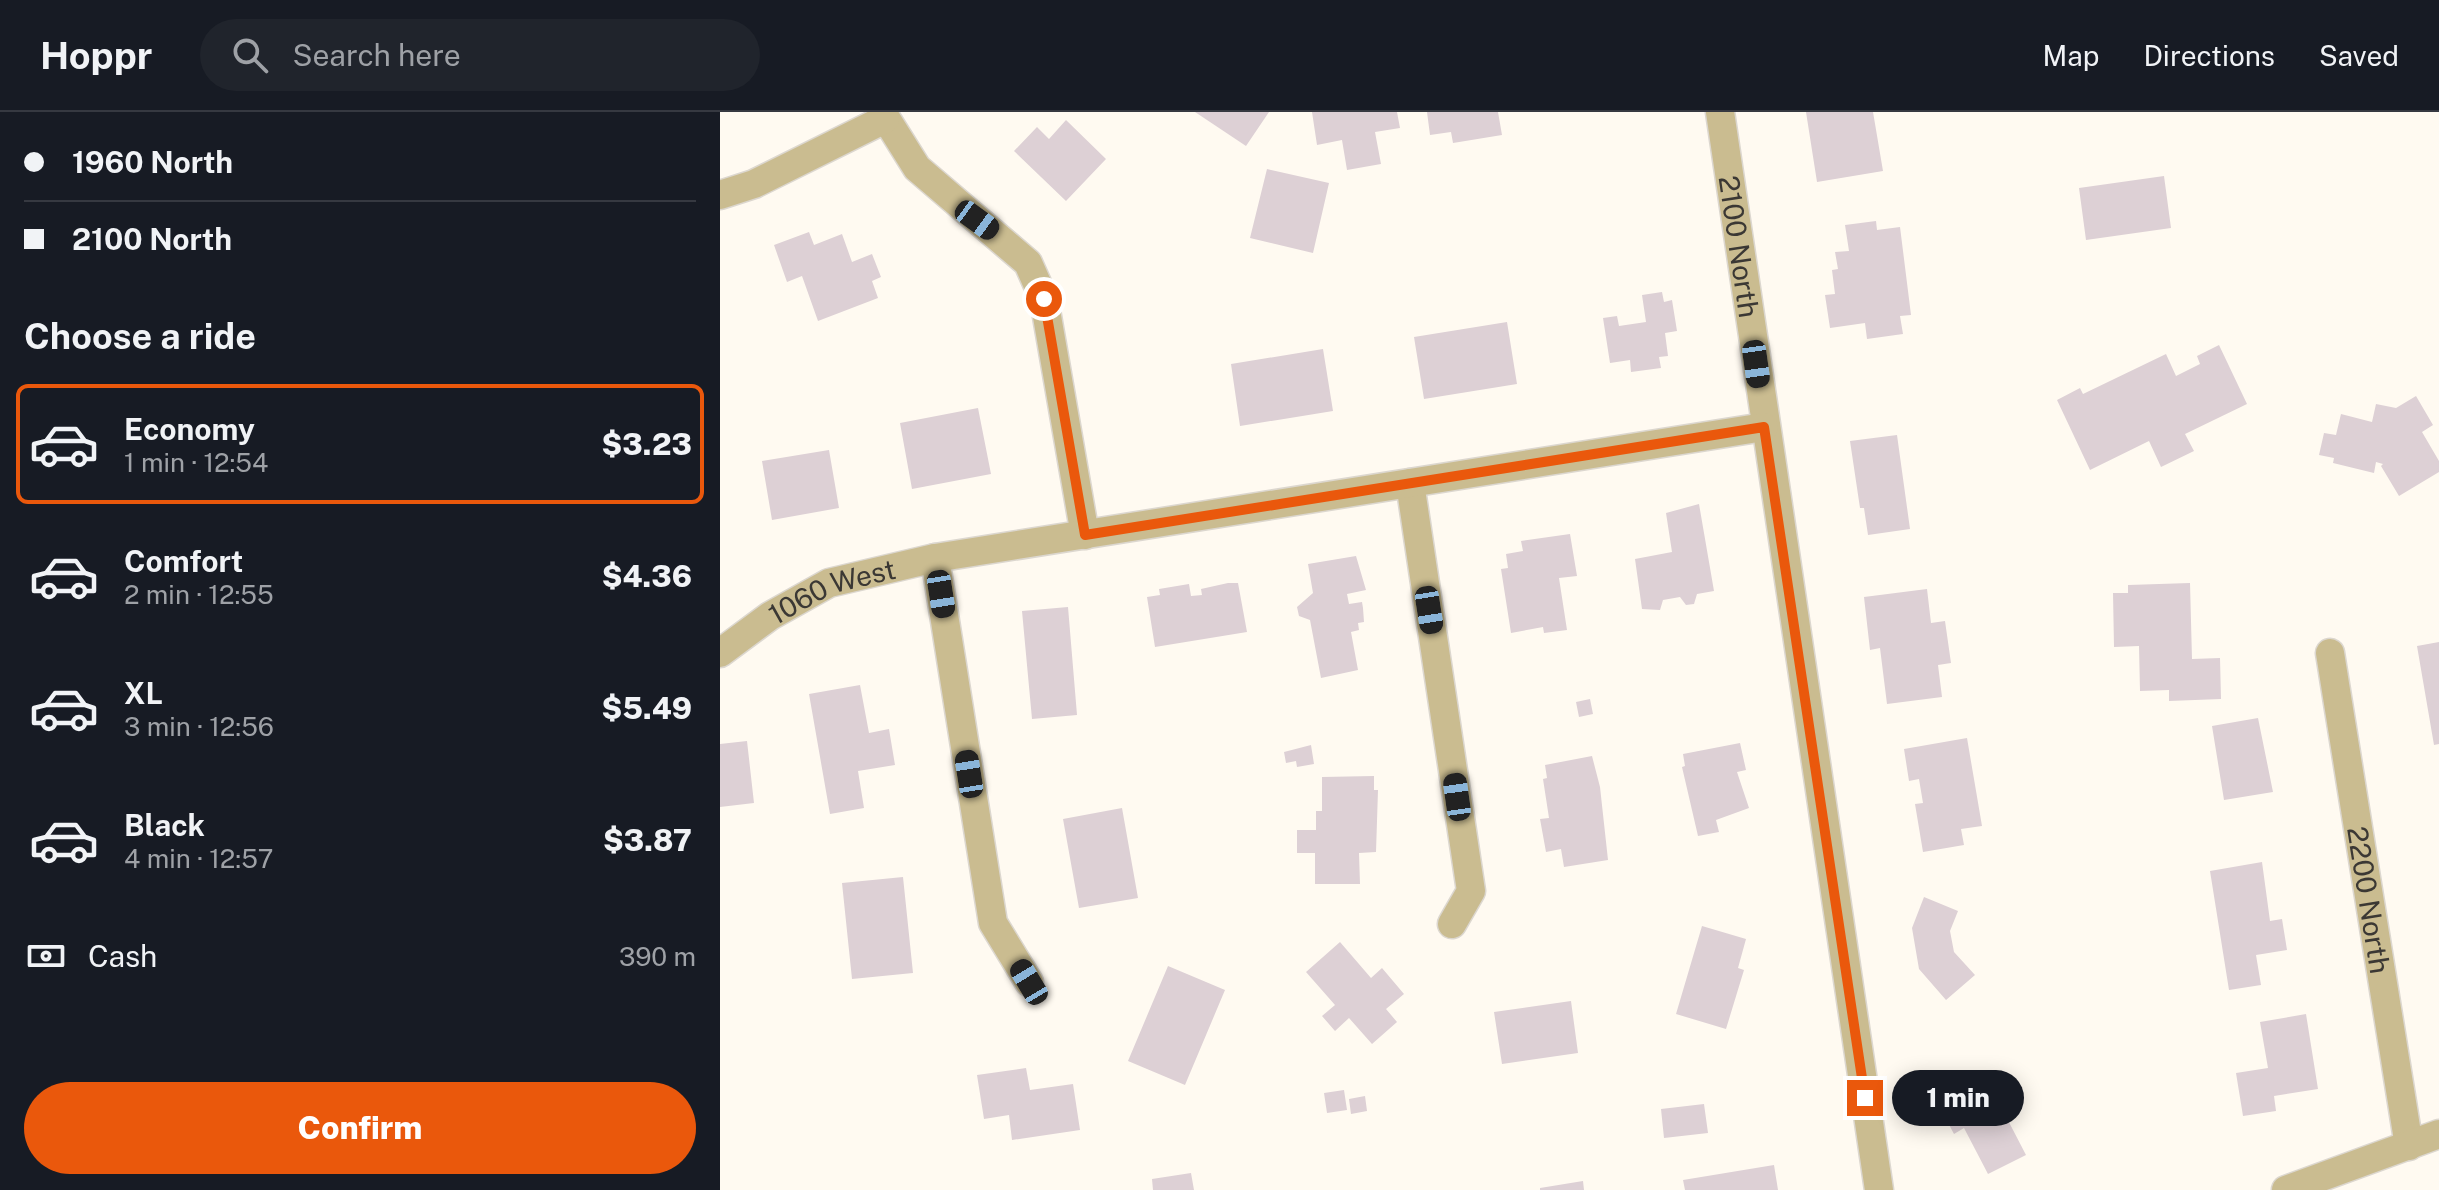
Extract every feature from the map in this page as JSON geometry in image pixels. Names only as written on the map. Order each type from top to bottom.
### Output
[{"type":"street","name":"2100 North","points":[[1720,112],[1764,427],[1879,1190]]},
{"type":"street","points":[[720,195],[754,184],[883,116],[917,168],[1028,263],[1044,299],[1085,535]]},
{"type":"street","name":"1060 West","points":[[720,653],[770,616],[829,583],[935,558],[1764,427]]},
{"type":"street","points":[[1410,483],[1471,891],[1452,924]]},
{"type":"street","points":[[935,558],[993,923],[1029,982]]},
{"type":"street","name":"2200 North","points":[[2330,653],[2409,1146]]},
{"type":"street","points":[[2286,1190],[2439,1134]]},
{"type":"building","points":[[1195,112],[1269,112],[1246,146]]},
{"type":"building","points":[[1312,112],[1397,112],[1400,128],[1375,132],[1381,164],[1347,170],[1342,140],[1317,145]]},
{"type":"building","points":[[1427,112],[1498,112],[1502,135],[1453,143],[1451,132],[1430,135]]},
{"type":"building","points":[[1806,112],[1873,112],[1883,171],[1817,182]]},
{"type":"building","points":[[1066,120],[1106,159],[1066,201],[1014,151],[1037,127],[1049,139]]},
{"type":"building","points":[[1267,169],[1329,183],[1313,253],[1250,238]]},
{"type":"building","points":[[2164,176],[2171,228],[2086,240],[2079,188]]},
{"type":"building","points":[[1876,221],[1877,230],[1900,227],[1911,315],[1900,316],[1903,334],[1867,339],[1865,323],[1830,328],[1825,295],[1835,294],[1832,270],[1838,269],[1835,252],[1849,251],[1845,225]]},
{"type":"building","points":[[809,232],[814,245],[842,234],[852,262],[872,254],[881,277],[872,281],[878,298],[818,321],[802,276],[787,282],[774,245]]},
{"type":"building","points":[[1662,292],[1664,302],[1672,300],[1677,331],[1665,333],[1668,356],[1659,357],[1661,368],[1631,372],[1630,360],[1610,363],[1603,318],[1617,316],[1619,326],[1646,322],[1642,295]]},
{"type":"building","points":[[1507,322],[1517,384],[1424,399],[1414,337]]},
{"type":"building","points":[[2219,345],[2247,404],[2185,434],[2194,451],[2161,467],[2149,441],[2090,470],[2057,400],[2080,388],[2083,394],[2166,354],[2176,376],[2200,364],[2197,356]]},
{"type":"building","points":[[1323,349],[1333,411],[1240,426],[1231,364]]},
{"type":"building","points":[[2416,396],[2433,425],[2422,432],[2439,461],[2439,472],[2399,496],[2381,466],[2383,464],[2376,462],[2374,473],[2333,463],[2334,458],[2319,455],[2324,433],[2336,435],[2341,414],[2372,422],[2376,404],[2396,408]]},
{"type":"building","points":[[978,408],[991,474],[912,489],[900,423]]},
{"type":"building","points":[[1897,435],[1910,529],[1868,535],[1864,508],[1860,508],[1850,441]]},
{"type":"building","points":[[829,450],[839,508],[772,520],[762,461]]},
{"type":"building","points":[[1699,504],[1714,591],[1697,594],[1694,604],[1686,605],[1680,597],[1663,600],[1660,610],[1642,609],[1635,559],[1672,552],[1666,513]]},
{"type":"building","points":[[1570,534],[1577,576],[1559,578],[1567,630],[1544,633],[1543,627],[1511,633],[1501,569],[1508,568],[1506,554],[1523,551],[1521,541]]},
{"type":"building","points":[[1356,556],[1366,590],[1347,594],[1349,604],[1362,602],[1363,608],[1364,622],[1358,623],[1359,630],[1351,632],[1358,670],[1321,678],[1310,620],[1299,616],[1297,607],[1313,593],[1308,564]]},
{"type":"building","points":[[1238,583],[1247,632],[1155,647],[1147,597],[1160,595],[1159,589],[1189,584],[1191,596],[1202,595],[1201,589]]},
{"type":"building","points":[[2190,583],[2192,659],[2220,658],[2221,699],[2169,701],[2169,690],[2140,691],[2139,646],[2114,647],[2113,593],[2128,593],[2128,585]]},
{"type":"building","points":[[1927,589],[1931,623],[1945,621],[1951,663],[1938,665],[1942,697],[1887,704],[1880,648],[1870,650],[1864,597]]},
{"type":"building","points":[[1068,607],[1077,715],[1032,719],[1022,611]]},
{"type":"building","points":[[2439,642],[2439,744],[2434,745],[2417,646]]},
{"type":"building","points":[[860,685],[869,733],[889,729],[895,765],[858,771],[864,808],[830,814],[809,694]]},
{"type":"building","points":[[1590,699],[1593,714],[1579,717],[1576,702]]},
{"type":"building","points":[[2258,718],[2273,792],[2224,800],[2212,726]]},
{"type":"building","points":[[1967,738],[1982,826],[1961,829],[1964,845],[1923,852],[1915,804],[1923,803],[1919,779],[1909,781],[1904,749]]},
{"type":"building","points":[[747,741],[754,803],[720,807],[720,744]]},
{"type":"building","points":[[1740,743],[1746,770],[1737,772],[1749,808],[1716,820],[1719,832],[1698,836],[1682,767],[1685,766],[1683,754]]},
{"type":"building","points":[[1311,745],[1314,764],[1297,767],[1296,761],[1286,763],[1284,752]]},
{"type":"building","points":[[1592,756],[1600,787],[1608,860],[1564,867],[1561,849],[1546,852],[1540,819],[1549,818],[1543,779],[1547,778],[1545,765]]},
{"type":"building","points":[[1374,776],[1374,790],[1378,790],[1376,852],[1359,853],[1360,884],[1315,884],[1315,853],[1297,853],[1297,830],[1316,830],[1316,811],[1322,811],[1322,777]]},
{"type":"building","points":[[1122,808],[1138,898],[1079,908],[1063,819]]},
{"type":"building","points":[[2262,862],[2270,921],[2282,919],[2287,950],[2256,955],[2261,985],[2229,990],[2210,871]]},
{"type":"building","points":[[903,877],[913,973],[852,979],[842,883]]},
{"type":"building","points":[[1924,897],[1958,911],[1950,931],[1954,952],[1975,975],[1946,1000],[1919,969],[1912,928]]},
{"type":"building","points":[[1702,926],[1746,939],[1738,968],[1744,970],[1726,1029],[1676,1014]]},
{"type":"building","points":[[1340,942],[1371,978],[1382,968],[1404,994],[1386,1009],[1397,1022],[1372,1044],[1349,1018],[1335,1031],[1322,1016],[1335,1005],[1306,972]]},
{"type":"building","points":[[1168,966],[1225,990],[1185,1085],[1128,1061]]},
{"type":"building","points":[[1571,1001],[1578,1053],[1502,1064],[1494,1012]]},
{"type":"building","points":[[2306,1014],[2318,1089],[2274,1096],[2276,1111],[2243,1116],[2236,1073],[2268,1068],[2260,1022]]},
{"type":"building","points":[[1026,1068],[1030,1090],[1073,1084],[1080,1130],[1012,1140],[1009,1115],[984,1119],[977,1075]]},
{"type":"building","points":[[1986,1078],[2026,1155],[1988,1174],[1964,1128],[1954,1134],[1938,1104]]},
{"type":"building","points":[[1344,1090],[1347,1110],[1327,1113],[1324,1093]]},
{"type":"building","points":[[1365,1096],[1367,1111],[1351,1114],[1349,1099]]},
{"type":"building","points":[[1704,1104],[1708,1133],[1664,1138],[1661,1109]]},
{"type":"building","points":[[1774,1165],[1778,1190],[1685,1190],[1683,1180]]},
{"type":"building","points":[[1191,1173],[1194,1190],[1153,1190],[1152,1179]]},
{"type":"building","points":[[1583,1181],[1584,1190],[1540,1190],[1540,1188]]},
{"type":"route","points":[[1044,299],[1085,535],[1764,427],[1865,1098]]}]
